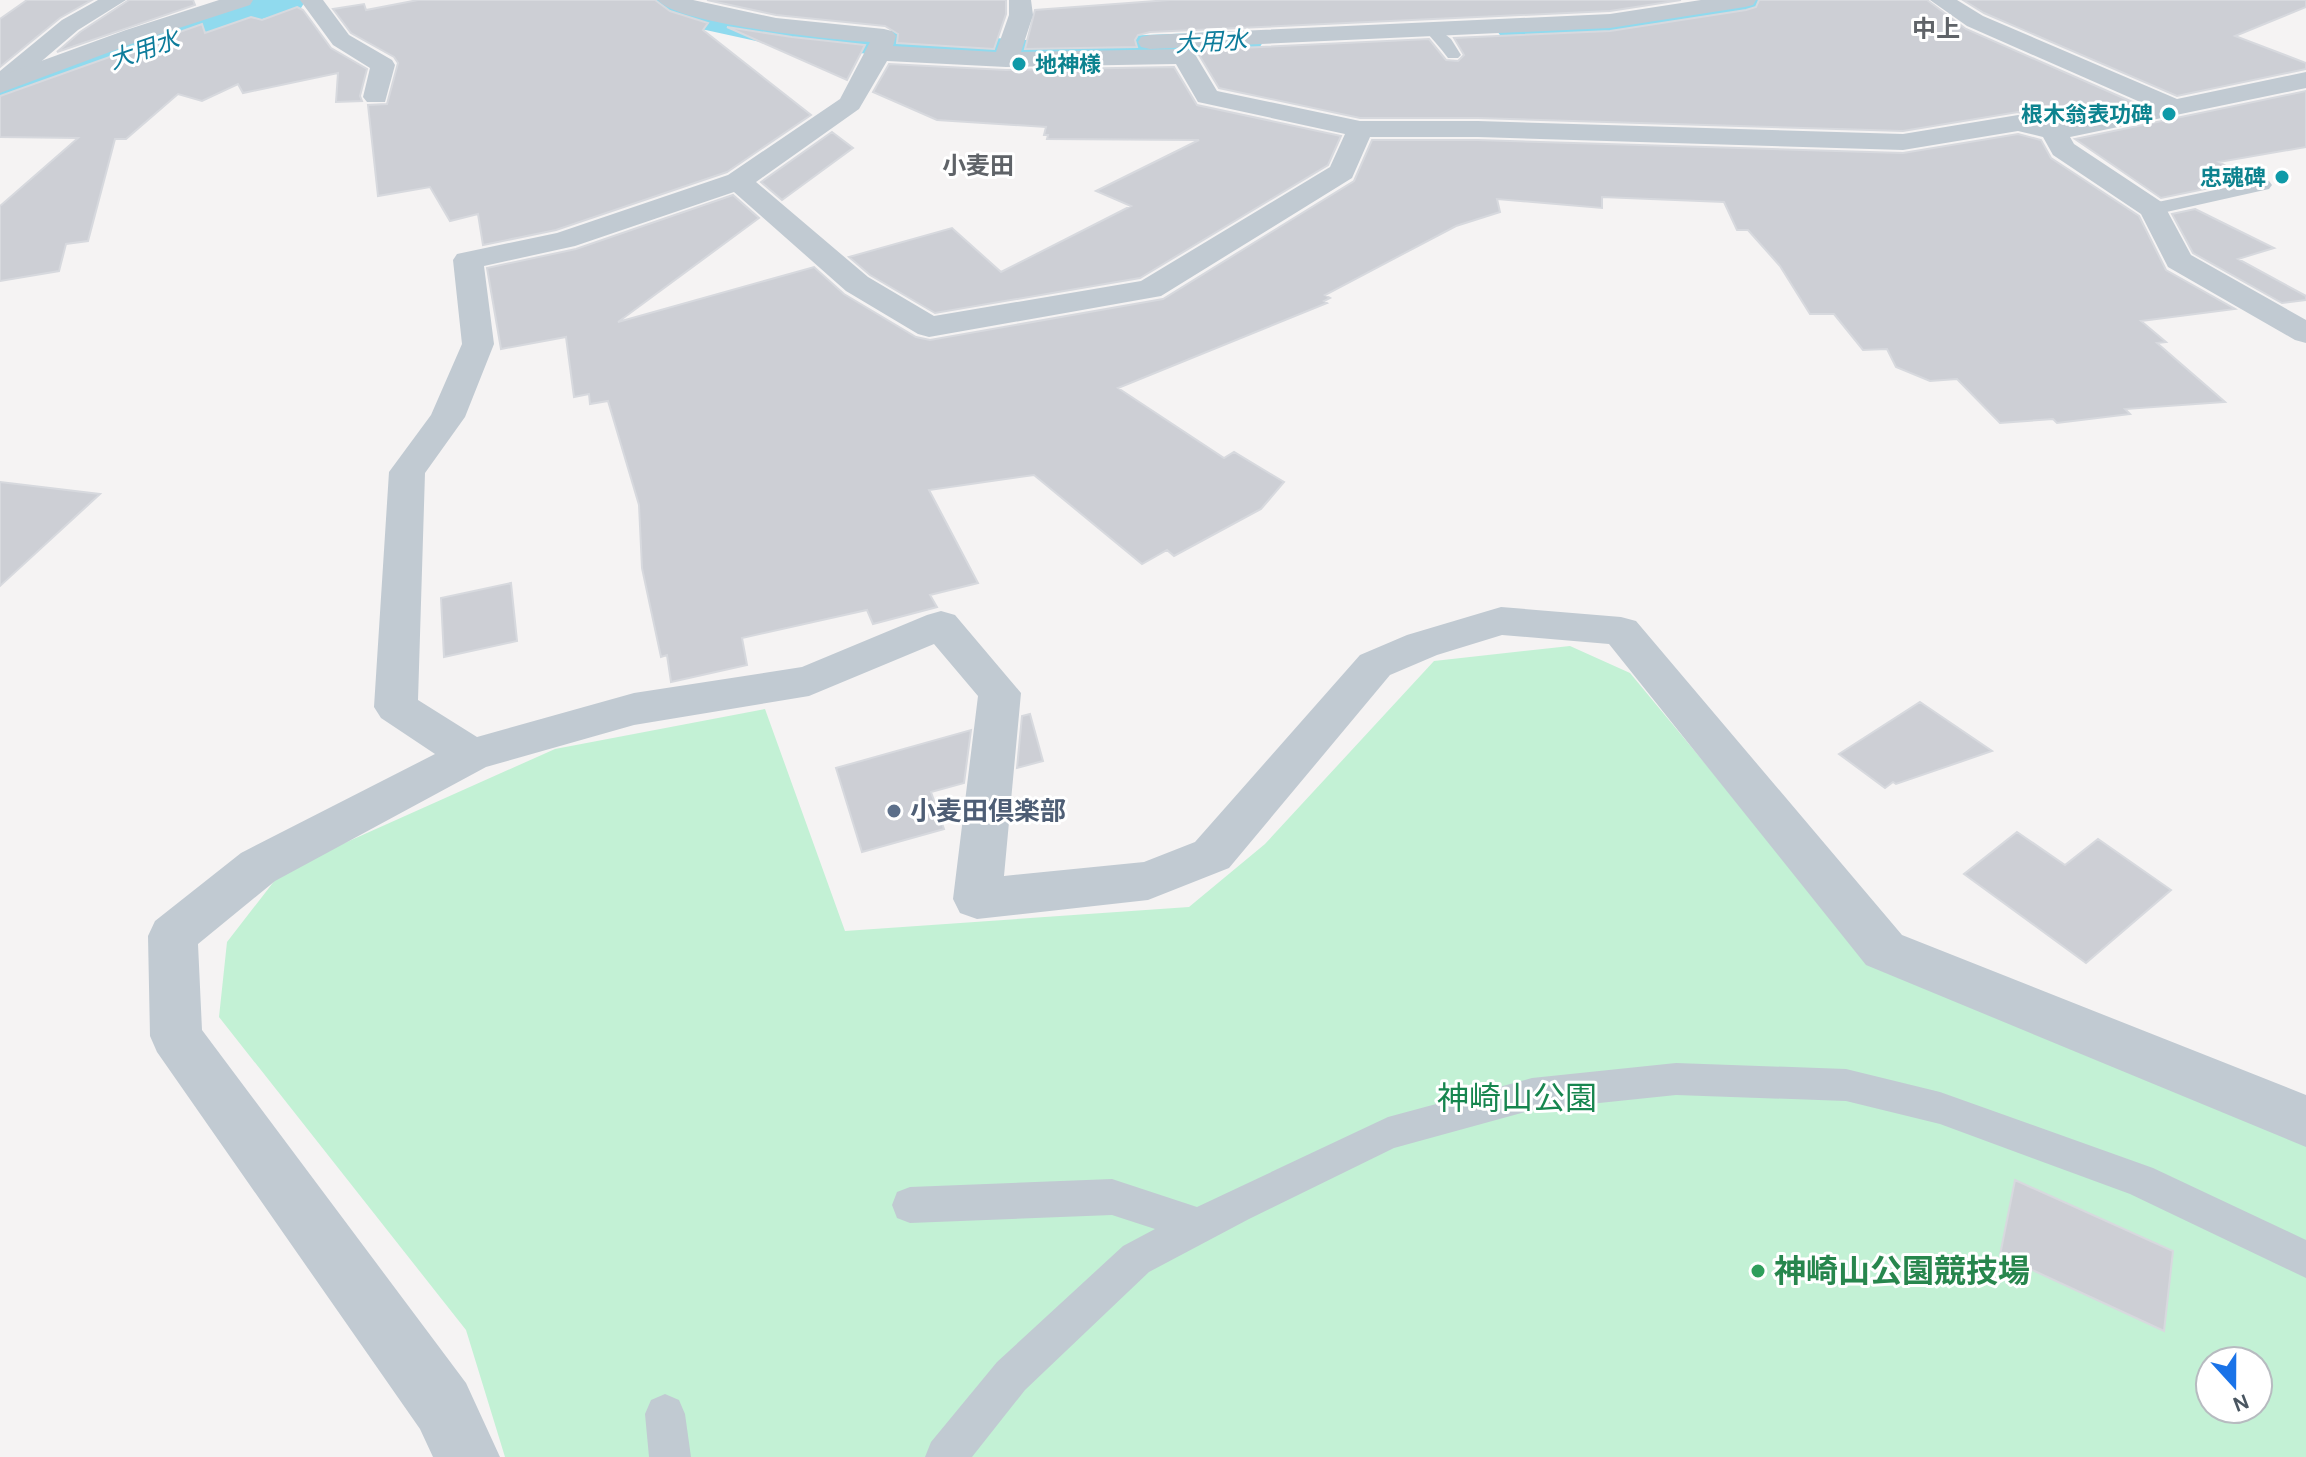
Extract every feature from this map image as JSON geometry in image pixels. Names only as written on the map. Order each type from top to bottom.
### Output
[{"type":"street","points":[[0,84],[70,25],[115,0]]},
{"type":"street","points":[[0,84],[242,0]]},
{"type":"street","points":[[311,0],[341,40],[383,65],[376,97]]},
{"type":"street","points":[[669,0],[711,14],[882,44],[1009,52],[1437,38],[1610,21],[1745,0]]},
{"type":"street","points":[[1009,52],[1021,15],[1020,0]]},
{"type":"street","points":[[1942,1],[1975,21],[2174,107]]},
{"type":"street","points":[[1398,9],[1437,38]]},
{"type":"street","points":[[471,755],[396,707],[407,472],[448,417],[478,344],[463,250],[564,240],[738,181],[850,104],[882,44]]},
{"type":"street","points":[[1180,48],[1207,97],[1360,129],[1478,129],[1903,142],[2018,123],[2054,132],[2306,80]]},
{"type":"street","points":[[738,181],[857,284],[929,327],[1150,289],[1342,172],[1360,129]]},
{"type":"street","points":[[2054,132],[2063,149],[2153,209],[2179,261],[2306,333]]},
{"type":"street","points":[[467,1457],[443,1406],[176,1036],[173,936],[258,867],[471,755],[634,709],[809,681],[941,625],[1000,693],[977,899],[1148,881],[1212,855],[1375,665],[1422,645],[1501,621],[1621,631],[1884,950],[2306,1121]]},
{"type":"lane","points":[[2153,209],[2263,185]]},
{"type":"lane","points":[[946,1457],[1011,1376],[1136,1259],[1388,1133],[1532,1094],[1676,1079],[1846,1085],[1940,1108],[2140,1180],[2306,1259]]},
{"type":"lane","points":[[910,1205],[1112,1197],[1200,1226]]},
{"type":"lane","points":[[665,1414],[670,1457]]},
{"type":"green space","name":"神崎山公園","points":[[1570,646],[1630,673],[1868,960],[2306,1137],[2306,1457],[505,1457],[466,1330],[219,1017],[227,942],[282,871],[555,749],[765,709],[845,931],[1189,907],[1265,844],[1434,661]]},
{"type":"building","points":[[27,0],[92,0],[60,18],[0,67],[0,19]]},
{"type":"building","points":[[129,0],[193,0],[195,5],[57,52],[80,32]]},
{"type":"building","points":[[418,0],[655,0],[670,11],[708,23],[703,30],[811,115],[727,172],[556,230],[483,245],[478,214],[450,221],[430,187],[378,196],[368,105],[387,104],[398,63],[394,57],[351,33],[333,9],[364,4],[366,10]]},
{"type":"building","points":[[707,0],[1006,0],[1006,14],[994,49],[897,43],[898,34],[885,26],[776,15]]},
{"type":"building","points":[[1169,0],[1681,0],[1610,11],[1150,32],[1138,35],[1135,40],[1137,47],[1025,49],[1035,10]]},
{"type":"building","points":[[1759,0],[1927,0],[1966,29],[2137,104],[2054,121],[2018,112],[1903,131],[1478,118],[1360,118],[1219,88],[1196,50],[1429,39],[1446,60],[1458,61],[1464,55],[1454,38],[1610,31],[1746,10],[1756,7]]},
{"type":"building","points":[[1963,0],[2306,0],[2306,7],[2235,36],[2306,63],[2306,69],[2177,96],[1984,13]]},
{"type":"building","points":[[297,7],[303,10],[331,48],[367,69],[360,96],[362,101],[336,102],[338,73],[243,93],[238,84],[202,101],[178,94],[126,139],[115,139],[88,241],[66,244],[59,271],[0,281],[0,206],[78,138],[0,137],[0,96],[202,24],[205,33],[251,17],[262,20]]},
{"type":"building","points":[[727,27],[792,37],[865,45],[847,80]]},
{"type":"building","points":[[889,64],[1006,70],[1174,67],[1197,105],[1341,136],[1328,165],[1140,278],[935,313],[870,275],[849,257],[952,228],[1001,272],[1131,206],[1096,191],[1199,140],[1047,139],[1048,135],[1044,135],[1046,127],[937,120],[873,92]]},
{"type":"building","points":[[2306,91],[2306,147],[2219,162],[2244,176],[2234,178],[2239,182],[2161,198],[2075,139]]},
{"type":"building","points":[[832,132],[853,148],[782,200],[761,182]]},
{"type":"building","points":[[2018,134],[2041,140],[2051,158],[2139,216],[2166,270],[2235,309],[2141,321],[2166,342],[2157,343],[2225,402],[2125,409],[2130,414],[2057,423],[2053,419],[2000,423],[1957,379],[1930,381],[1896,367],[1887,349],[1863,350],[1834,314],[1810,314],[1780,266],[1748,230],[1737,230],[1724,202],[1602,197],[1602,208],[1497,199],[1500,212],[1456,226],[1325,295],[1330,298],[1324,301],[1327,303],[1118,388],[1224,458],[1234,452],[1284,482],[1261,509],[1174,556],[1167,550],[1142,564],[1034,475],[929,490],[978,583],[930,595],[937,607],[873,624],[867,610],[742,638],[747,665],[671,682],[667,655],[661,657],[642,568],[639,505],[608,401],[590,404],[589,394],[574,397],[566,337],[501,349],[487,268],[576,249],[733,195],[759,218],[618,322],[814,267],[844,294],[916,337],[930,340],[1163,299],[1354,181],[1372,140],[1478,140],[1903,153]]},
{"type":"building","points":[[2195,209],[2274,248],[2238,259],[2306,296],[2306,300],[2282,303],[2193,253],[2172,214]]},
{"type":"building","points":[[0,482],[100,494],[0,586]]},
{"type":"building","points":[[511,583],[517,641],[444,657],[441,598]]},
{"type":"building","points":[[1920,702],[1992,751],[1896,784],[1893,782],[1885,788],[1839,754]]},
{"type":"building","points":[[1030,714],[1043,761],[1017,768],[1022,716]]},
{"type":"building","name":"小麦田倶楽部","points":[[971,730],[964,783],[931,792],[944,829],[862,852],[836,768]]},
{"type":"building","points":[[2017,832],[2065,865],[2098,839],[2171,890],[2086,963],[1964,874]]},
{"type":"building","points":[[2015,1180],[2173,1251],[2164,1331],[2000,1255]]},
{"type":"waterway","name":"大用水","points":[[0,101],[218,20],[288,0]]},
{"type":"waterway","name":"大用水","points":[[642,0],[705,19],[779,35],[893,44],[1024,52],[1244,42]]},
{"type":"waterway","name":"大用水","points":[[1516,31],[1627,27],[1783,0]]},
{"type":"place","name":"地神様","points":[[1019,64]]},
{"type":"place","name":"根木翁表功碑","points":[[2169,114]]},
{"type":"place","name":"忠魂碑","points":[[2282,177]]},
{"type":"place","name":"小麦田倶楽部","points":[[894,811]]},
{"type":"place","name":"神崎山公園競技場","points":[[1758,1271]]},
{"type":"district","name":"中上","points":[[1936,29]]},
{"type":"district","name":"小麦田","points":[[978,166]]}]
